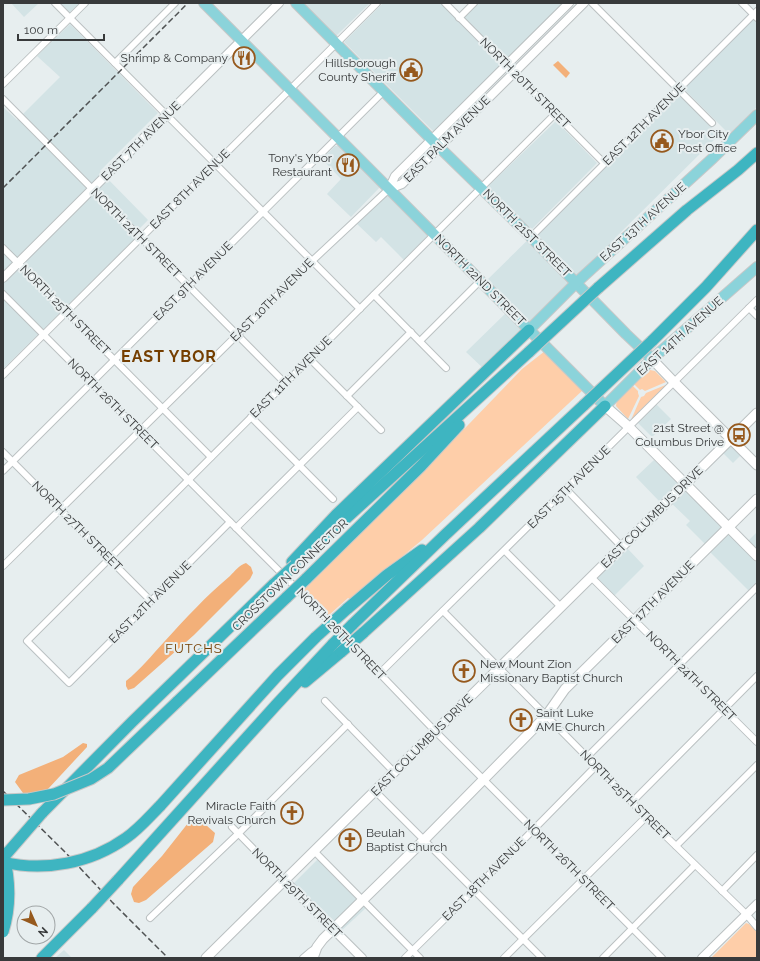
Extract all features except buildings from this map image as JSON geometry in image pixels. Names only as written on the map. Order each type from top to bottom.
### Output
[{"type":"highway","points":[[3,858],[42,814],[132,722],[294,563],[513,367],[598,288],[687,210],[757,153]]},
{"type":"highway","points":[[337,648],[352,625],[445,534],[652,341],[706,287],[757,230]]},
{"type":"highway","points":[[294,563],[332,520],[363,489],[529,330]]},
{"type":"highway","name":"CROSSTOWN CONNECTOR","points":[[3,800],[54,794],[91,779],[108,768],[306,579],[421,466],[513,367]]},
{"type":"highway","points":[[42,958],[118,880],[276,705],[337,648],[363,633],[479,528],[605,406]]},
{"type":"highway","points":[[3,862],[22,866],[52,866],[84,859],[105,850],[126,838],[143,824],[278,675],[316,637],[347,609],[406,561],[445,534]]},
{"type":"highway","points":[[3,853],[6,866],[8,905],[6,923],[3,932]]},
{"type":"main road","name":"NORTH 22ND STREET","points":[[204,3],[434,235],[605,406],[629,427],[757,556]]},
{"type":"main road","name":"NORTH 21ST STREET","points":[[296,3],[757,465]]},
{"type":"main road","name":"EAST 13TH AVENUE","points":[[529,330],[576,283],[713,158],[757,115]]},
{"type":"main road","points":[[556,263],[576,272],[593,268]]},
{"type":"main road","name":"EAST 14TH AVENUE","points":[[605,406],[652,359],[757,267]]},
{"type":"main road","name":"EAST COLUMBUS DRIVE","points":[[206,958],[757,413]]},
{"type":"main road","name":"EAST 17TH AVENUE","points":[[313,958],[323,939],[424,840],[546,716],[565,689],[757,499]]},
{"type":"street","points":[[55,3],[360,309]]},
{"type":"street","points":[[3,84],[85,3]]},
{"type":"street","points":[[115,63],[175,3]]},
{"type":"street","name":"EAST 7TH AVENUE","points":[[3,278],[279,3]]},
{"type":"street","name":"EAST 8TH AVENUE","points":[[3,375],[377,3]]},
{"type":"street","name":"NORTH 20TH STREET","points":[[445,3],[604,163]]},
{"type":"street","points":[[459,18],[474,3]]},
{"type":"street","name":"EAST PALM AVENUE","points":[[389,189],[395,176],[568,3]]},
{"type":"street","name":"EAST PALM AVENUE","points":[[389,189],[402,184],[584,3]]},
{"type":"street","points":[[592,3],[712,123]]},
{"type":"street","points":[[742,3],[756,15]]},
{"type":"street","name":"EAST 12TH AVENUE","points":[[531,237],[604,163],[756,15]]},
{"type":"street","name":"EAST 9TH AVENUE","points":[[3,470],[384,91]]},
{"type":"street","name":"NORTH 24TH STREET","points":[[3,100],[285,383]]},
{"type":"street","name":"EAST 11TH AVENUE","points":[[69,683],[27,640],[555,114]]},
{"type":"street","name":"EAST 10TH AVENUE","points":[[3,566],[312,261],[389,189]]},
{"type":"street","name":"NORTH 25TH STREET","points":[[3,248],[211,457]]},
{"type":"street","points":[[420,341],[480,281]]},
{"type":"street","name":"NORTH 26TH STREET","points":[[3,294],[533,830],[662,958]]},
{"type":"street","points":[[374,295],[446,368]]},
{"type":"street","name":"EAST 15TH AVENUE","points":[[380,674],[757,300]]},
{"type":"street","points":[[749,308],[757,316]]},
{"type":"street","points":[[347,396],[411,332]]},
{"type":"street","points":[[310,358],[381,430]]},
{"type":"street","points":[[236,528],[358,407]]},
{"type":"street","points":[[251,417],[333,499]]},
{"type":"street","name":"NORTH 27TH STREET","points":[[3,452],[151,601]]},
{"type":"street","points":[[566,489],[622,546]]},
{"type":"street","name":"EAST 12TH AVENUE","points":[[69,683],[230,522]]},
{"type":"street","points":[[505,550],[561,607]]},
{"type":"street","name":"NORTH 24TH STREET","points":[[591,577],[757,742]]},
{"type":"street","points":[[586,757],[757,588]]},
{"type":"street","name":"NORTH 25TH STREET","points":[[443,611],[586,757],[746,914],[757,927]]},
{"type":"street","points":[[632,802],[757,676]]},
{"type":"street","points":[[325,701],[394,772]]},
{"type":"street","points":[[150,918],[238,834],[348,724]]},
{"type":"street","points":[[676,846],[757,765]]},
{"type":"street","name":"EAST 18TH AVENUE","points":[[405,958],[596,766]]},
{"type":"street","points":[[375,790],[542,958]]},
{"type":"street","points":[[504,958],[646,817]]},
{"type":"street","name":"NORTH 29TH STREET","points":[[232,827],[362,958]]},
{"type":"street","points":[[314,851],[420,958]]},
{"type":"street","points":[[722,891],[757,855]]},
{"type":"street","points":[[603,958],[695,865]]},
{"type":"street","points":[[702,958],[757,904]]},
{"type":"street","points":[[303,958],[318,947]]},
{"type":"shaded area","points":[[11,3],[39,3],[24,17]]},
{"type":"shaded area","points":[[60,3],[80,3],[69,13]]},
{"type":"shaded area","points":[[303,3],[370,3],[336,36]]},
{"type":"shaded area","points":[[383,3],[440,3],[460,22],[479,3],[564,3],[434,132],[344,42]]},
{"type":"shaded area","points":[[756,17],[757,107],[729,134],[684,89]]},
{"type":"shaded area","points":[[70,24],[158,113],[100,171],[148,220],[134,234],[137,237],[3,369],[3,107],[17,120],[60,77],[37,56]]},
{"type":"shaded area","points":[[558,61],[570,73],[566,78],[553,65]]},
{"type":"shaded area","points":[[678,92],[719,135],[615,238],[619,242],[485,370],[466,352],[511,308],[485,282]]},
{"type":"shaded area","points":[[556,121],[597,163],[530,231],[488,186]]},
{"type":"shaded area","points":[[335,146],[340,146],[380,187],[351,217],[327,194],[341,179],[322,159]]},
{"type":"shaded area","points":[[385,195],[391,197],[429,235],[404,260],[381,237],[376,242],[356,223]]},
{"type":"shaded area","points":[[545,351],[583,390],[422,540],[350,599],[348,598],[328,616],[303,590],[413,482],[522,369]]},
{"type":"shaded area","points":[[650,370],[655,371],[666,382],[645,391],[642,389],[640,390],[634,384]]},
{"type":"shaded area","points":[[668,384],[631,420],[641,397],[646,393]]},
{"type":"shaded area","points":[[632,385],[638,391],[639,396],[628,419],[616,406],[617,399]]},
{"type":"shaded area","points":[[655,403],[671,419],[652,437],[636,421]]},
{"type":"shaded area","points":[[731,445],[741,455],[733,463],[723,453]]},
{"type":"shaded area","points":[[654,460],[724,528],[707,546],[686,525],[690,521],[665,497],[660,502],[636,477]]},
{"type":"shaded area","points":[[757,532],[757,552],[747,542]]},
{"type":"shaded area","points":[[726,534],[731,534],[757,560],[757,585],[750,592],[709,551]]},
{"type":"shaded area","points":[[627,548],[644,566],[614,596],[596,579]]},
{"type":"shaded area","points":[[246,563],[251,567],[253,573],[250,579],[194,635],[134,688],[128,690],[126,681],[204,600],[239,567]]},
{"type":"shaded area","points":[[83,743],[87,744],[87,747],[35,803],[31,804],[15,782],[19,775],[63,757]]},
{"type":"shaded area","points":[[192,818],[198,818],[215,833],[213,842],[146,900],[139,903],[134,902],[131,894],[133,887],[162,856]]},
{"type":"shaded area","points":[[319,858],[368,906],[339,933],[291,886]]},
{"type":"shaded area","points":[[746,923],[757,932],[757,958],[711,958]]},
{"type":"shaded area","points":[[64,950],[72,958],[55,958]]},
{"type":"railway","points":[[3,188],[188,3]]},
{"type":"railway","points":[[3,791],[65,852],[168,958]]},
{"type":"place","name":"Shrimp & Company","points":[[244,58]]},
{"type":"place","name":"Hillsborough County Sheriff","points":[[411,70]]},
{"type":"place","name":"Ybor City Post Office","points":[[662,141]]},
{"type":"place","name":"Tony's Ybor Restaurant","points":[[348,165]]},
{"type":"place","name":"21st Street @ Columbus Drive","points":[[739,435]]},
{"type":"place","name":"New Mount Zion Missionary Baptist Church","points":[[464,671]]},
{"type":"place","name":"Saint Luke AME Church","points":[[521,720]]},
{"type":"place","name":"Miracle Faith Revivals Church","points":[[292,813]]},
{"type":"place","name":"Beulah Baptist Church","points":[[350,840]]},
{"type":"district","name":"EAST YBOR","points":[[169,356]]},
{"type":"district","name":"FUTCHS","points":[[194,648]]}]
